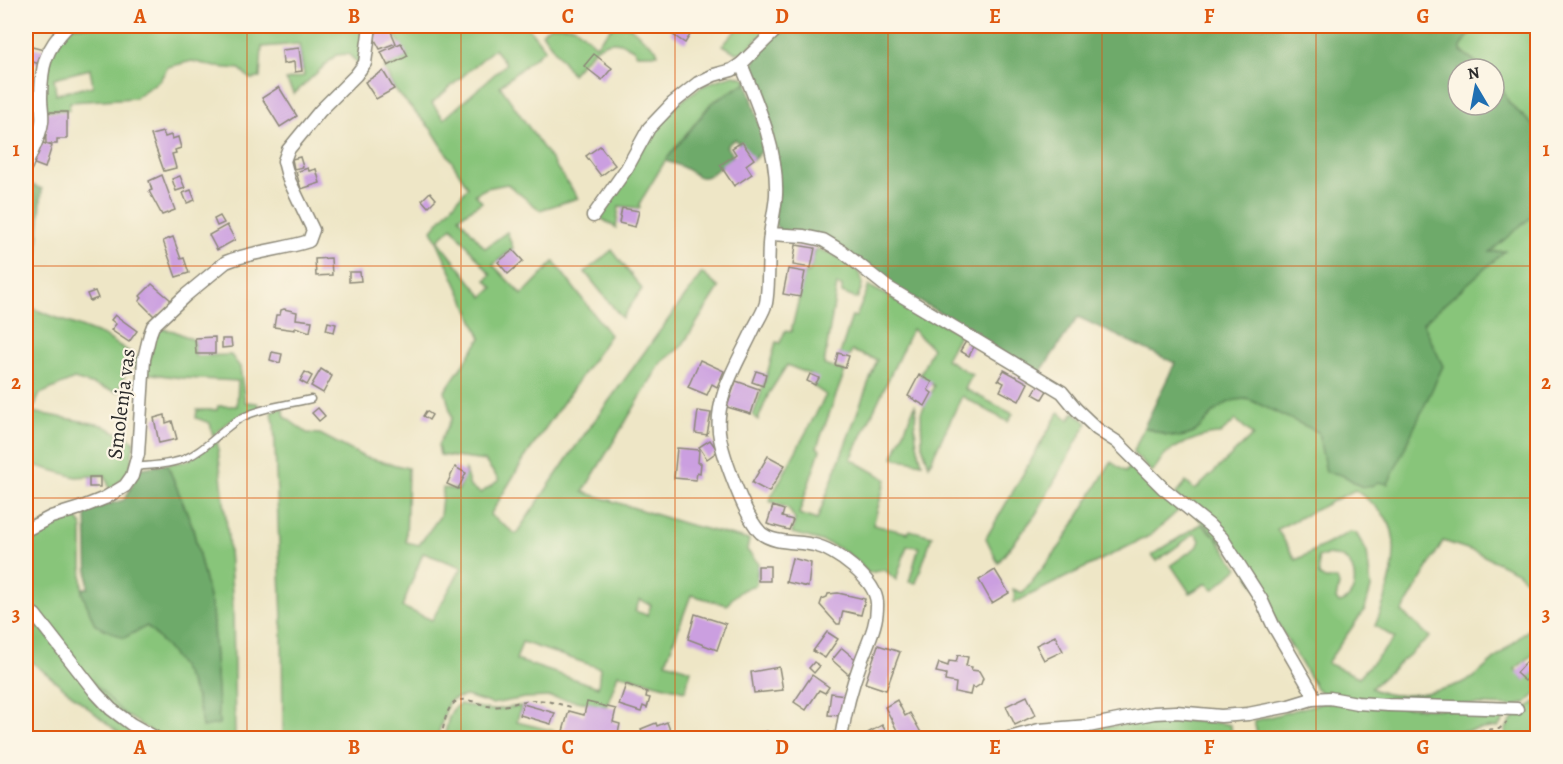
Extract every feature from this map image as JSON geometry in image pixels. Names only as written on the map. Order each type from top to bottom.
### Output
[{"type":"street","points":[[26,166],[39,135],[42,121],[44,60],[52,44],[68,26]]},
{"type":"street","name":"Smolenja vas","points":[[26,530],[51,517],[116,493],[132,476],[138,454],[144,359],[153,326],[225,262],[309,241],[313,230],[290,180],[285,161],[288,150],[365,63],[370,26]]},
{"type":"street","points":[[593,216],[627,168],[649,128],[673,103],[698,83],[732,70],[741,64],[780,26]]},
{"type":"street","points":[[741,64],[765,127],[775,171],[776,195],[770,234],[766,304],[725,388],[719,412],[719,436],[744,505],[763,535],[829,550],[870,583],[876,594],[878,605],[875,626],[851,694],[841,738]]},
{"type":"street","points":[[770,234],[804,236],[823,240],[843,252],[886,286],[1062,392],[1097,429],[1117,442],[1163,488],[1222,538],[1261,599],[1273,625],[1312,692],[1312,699]]},
{"type":"street","points":[[26,609],[35,615],[111,709],[156,738]]},
{"type":"street","points":[[1009,738],[1039,730],[1088,726],[1154,713],[1176,712],[1221,716],[1248,714],[1312,699],[1330,698],[1388,705],[1516,708]]},
{"type":"lane","points":[[135,467],[183,460],[244,417],[311,399]]},
{"type":"path","points":[[441,738],[450,707],[457,701],[465,700],[489,706],[503,706],[532,700],[571,707]]},
{"type":"green space","points":[[72,26],[364,26],[360,65],[348,54],[336,55],[294,94],[286,80],[304,76],[299,44],[262,47],[260,78],[250,79],[240,69],[216,67],[192,61],[168,67],[160,80],[134,98],[70,102],[69,110],[45,110],[44,88],[52,48]],"holes":[[[90,69],[93,86],[56,94],[54,78]]]},
{"type":"green space","points":[[389,26],[527,26],[545,49],[500,86],[578,198],[540,210],[507,184],[487,188],[475,194],[482,202],[459,217],[485,248],[507,232],[513,248],[493,265],[522,295],[554,262],[610,335],[524,459],[490,515],[516,534],[571,453],[702,273],[719,288],[682,346],[661,363],[583,492],[686,524],[749,540],[747,550],[758,563],[756,585],[740,592],[727,605],[691,595],[666,662],[691,670],[685,691],[618,674],[607,706],[550,697],[525,698],[492,704],[466,696],[453,699],[448,703],[437,738],[283,738],[282,619],[274,422],[271,411],[283,408],[285,417],[307,433],[320,434],[364,457],[408,468],[406,542],[419,545],[440,516],[443,488],[459,490],[465,470],[470,487],[481,493],[499,480],[485,461],[440,455],[438,445],[452,418],[445,391],[481,338],[432,230],[468,187],[432,130],[395,90],[384,68],[408,56]],"holes":[[[494,49],[506,64],[444,119],[432,103]],[[452,227],[491,275],[486,280],[493,288],[483,297],[438,240]],[[423,553],[462,567],[432,620],[402,607]],[[640,600],[651,605],[647,615],[635,611]],[[522,642],[600,668],[598,687],[516,660]]]},
{"type":"green space","points":[[550,26],[574,26],[596,45],[613,26],[629,26],[656,49],[658,54],[637,54],[626,45],[610,42],[596,49],[572,74],[542,33]]},
{"type":"green space","points":[[740,26],[770,26],[744,52],[736,53],[723,45]]},
{"type":"green space","points":[[784,26],[1474,26],[1461,47],[1461,51],[1469,57],[1446,57],[1446,117],[1506,117],[1506,96],[1509,103],[1537,129],[1537,212],[1490,252],[1505,251],[1423,323],[1443,366],[1388,484],[1378,482],[1372,486],[1362,487],[1346,477],[1326,472],[1318,432],[1248,399],[1226,404],[1193,433],[1185,436],[1169,436],[1144,427],[1175,363],[1078,317],[1039,374],[1009,358],[959,323],[871,275],[838,245],[779,231],[775,224],[774,146],[766,107],[753,72],[756,56]]},
{"type":"green space","points":[[1474,26],[1537,26],[1537,129],[1509,103],[1506,96],[1506,57],[1469,57],[1461,51],[1461,47]]},
{"type":"green space","points":[[734,75],[745,78],[747,82],[711,103],[665,161],[639,204],[640,208],[619,206],[616,228],[602,219],[599,215],[632,162],[671,111],[703,86]]},
{"type":"green space","points":[[747,82],[766,147],[752,161],[735,139],[726,146],[733,156],[720,168],[704,177],[665,161],[712,103]]},
{"type":"green space","points":[[26,182],[42,189],[37,257],[26,294]]},
{"type":"green space","points":[[1537,212],[1537,591],[1517,572],[1476,552],[1443,541],[1402,612],[1430,637],[1371,688],[1382,693],[1408,695],[1437,691],[1463,683],[1473,678],[1537,622],[1537,657],[1535,653],[1515,669],[1524,680],[1534,673],[1532,670],[1537,665],[1537,693],[1526,703],[1515,706],[1381,702],[1324,694],[1316,688],[1239,559],[1175,495],[1186,482],[1195,490],[1253,435],[1236,420],[1220,434],[1198,438],[1174,449],[1163,457],[1152,472],[1133,453],[1144,427],[1166,435],[1193,433],[1213,412],[1231,400],[1252,400],[1266,405],[1419,315],[1478,261]],"holes":[[[1355,490],[1376,506],[1386,518],[1394,542],[1392,572],[1375,626],[1395,638],[1359,677],[1327,663],[1365,609],[1371,588],[1367,552],[1356,533],[1350,532],[1296,560],[1277,529]],[[1328,555],[1341,557],[1348,562],[1354,575],[1353,590],[1350,596],[1339,603],[1336,599],[1339,585],[1337,579],[1325,579],[1319,575],[1318,557]]]},
{"type":"green space","points":[[816,249],[836,256],[850,265],[860,275],[862,283],[857,299],[842,293],[842,286],[837,285],[824,365],[845,371],[817,447],[820,450],[799,514],[817,520],[877,360],[852,351],[849,357],[840,354],[852,316],[856,317],[869,286],[960,333],[946,359],[972,375],[965,389],[1013,414],[1008,422],[962,396],[929,465],[922,445],[921,413],[934,386],[920,376],[932,348],[912,329],[851,459],[886,479],[873,525],[908,533],[910,530],[932,536],[916,583],[909,582],[919,547],[907,546],[896,580],[885,570],[868,573],[843,550],[792,533],[795,519],[788,508],[769,501],[826,395],[813,386],[816,377],[787,365],[769,393],[758,420],[753,416],[776,342],[780,343],[785,331],[791,332],[805,273],[809,273]]},
{"type":"green space","points":[[612,250],[642,289],[622,318],[585,272]]},
{"type":"green space","points":[[26,306],[104,336],[139,358],[138,368],[128,367],[118,392],[74,379],[40,394],[32,412],[102,425],[134,441],[130,471],[110,490],[105,475],[76,477],[26,463]]},
{"type":"green space","points":[[157,328],[174,331],[194,340],[195,356],[231,355],[240,367],[245,402],[257,403],[261,409],[228,422],[213,436],[210,423],[196,418],[197,410],[217,410],[218,406],[237,406],[238,381],[182,378],[146,373]]},
{"type":"green space","points":[[915,405],[916,434],[922,463],[893,458]]},
{"type":"green space","points":[[1059,412],[1069,420],[1074,412],[1087,423],[1036,514],[998,563],[986,538]]},
{"type":"green space","points":[[217,440],[233,607],[235,738],[161,738],[110,704],[26,605],[26,536],[39,526],[75,516],[82,526],[82,593],[146,625],[172,652],[188,677],[200,708],[202,726],[219,724],[212,610],[192,525],[167,464],[187,461]]},
{"type":"green space","points":[[1133,460],[1179,510],[1151,535],[1014,603],[1013,589],[1023,593],[1061,545],[1111,462],[1126,472]]},
{"type":"green space","points":[[167,464],[192,525],[212,610],[219,724],[202,727],[191,684],[176,659],[157,637],[147,626],[124,638],[95,625],[82,593],[83,588],[88,588],[86,510],[124,500],[132,486],[137,469]]},
{"type":"green space","points":[[1201,524],[1215,536],[1238,568],[1213,590],[1207,583],[1190,593],[1171,565],[1198,546],[1200,540],[1197,535],[1194,534],[1157,561],[1152,555]]},
{"type":"green space","points":[[26,615],[147,738],[125,738],[32,662],[26,666]]},
{"type":"green space","points":[[1537,701],[1537,738],[1507,738],[1505,730],[1512,721]]},
{"type":"green space","points":[[1325,702],[1509,713],[1498,727],[1459,732],[1445,738],[1238,738],[1257,734],[1254,721]]},
{"type":"green space","points":[[460,704],[491,710],[521,706],[517,722],[583,738],[444,738],[450,714]]},
{"type":"green space","points":[[1167,719],[1230,725],[1234,738],[1065,738],[1065,732]]},
{"type":"building","points":[[675,26],[683,26],[692,32],[685,43],[670,33]]},
{"type":"building","points":[[389,27],[396,43],[380,49],[372,34]]},
{"type":"building","points":[[401,43],[408,56],[388,66],[381,52]]},
{"type":"building","points":[[28,46],[44,50],[40,64],[26,60]]},
{"type":"building","points":[[299,48],[302,71],[295,72],[294,62],[283,64],[282,50]]},
{"type":"building","points":[[594,54],[612,68],[602,80],[584,66]]},
{"type":"building","points":[[383,71],[394,89],[376,99],[365,82]]},
{"type":"building","points":[[279,87],[297,116],[280,127],[262,98]]},
{"type":"building","points":[[26,96],[29,96],[31,107],[26,108]]},
{"type":"building","points":[[45,112],[67,112],[67,139],[57,139],[57,144],[46,144]]},
{"type":"building","points":[[26,122],[35,123],[32,140],[26,139]]},
{"type":"building","points":[[163,132],[165,137],[171,135],[172,139],[178,137],[181,148],[172,154],[176,168],[164,171],[151,135]]},
{"type":"building","points":[[40,142],[52,146],[45,168],[32,163]]},
{"type":"building","points":[[742,142],[754,159],[746,165],[752,174],[734,186],[720,165],[736,154],[732,148]]},
{"type":"building","points":[[600,146],[615,165],[601,176],[586,156]]},
{"type":"building","points":[[300,157],[303,167],[294,169],[292,159]]},
{"type":"building","points":[[308,168],[309,171],[316,169],[320,183],[301,189],[296,172]]},
{"type":"building","points":[[162,175],[175,210],[162,215],[149,191],[152,190],[149,181]]},
{"type":"building","points":[[180,176],[185,188],[176,191],[172,179]]},
{"type":"building","points":[[191,190],[195,200],[187,203],[183,193]]},
{"type":"building","points":[[430,192],[436,199],[428,207],[422,200]]},
{"type":"building","points":[[622,208],[639,211],[635,227],[619,223]]},
{"type":"building","points":[[220,216],[224,223],[217,226],[214,219]]},
{"type":"building","points":[[227,225],[235,240],[217,250],[209,235]]},
{"type":"building","points":[[173,237],[189,273],[176,277],[163,241]]},
{"type":"building","points":[[796,245],[815,248],[811,268],[793,265]]},
{"type":"building","points":[[513,250],[523,261],[508,274],[498,262]]},
{"type":"building","points":[[331,258],[332,275],[316,276],[315,259]]},
{"type":"building","points":[[788,269],[805,272],[800,297],[783,294]]},
{"type":"building","points":[[349,272],[360,272],[361,281],[349,282]]},
{"type":"building","points":[[152,284],[172,301],[155,317],[139,301],[142,298],[140,296]]},
{"type":"building","points":[[95,291],[98,298],[90,301],[87,294]]},
{"type":"building","points":[[281,310],[297,312],[296,319],[312,321],[310,332],[295,327],[295,330],[274,327],[276,315],[280,315]]},
{"type":"building","points":[[115,315],[137,331],[129,342],[111,330],[116,324],[111,320]]},
{"type":"building","points":[[328,322],[336,324],[334,332],[326,330]]},
{"type":"building","points":[[215,337],[215,354],[196,354],[195,338]]},
{"type":"building","points":[[968,338],[976,343],[969,356],[960,351]]},
{"type":"building","points":[[222,339],[231,339],[232,347],[222,348]]},
{"type":"building","points":[[272,352],[282,354],[280,363],[270,360]]},
{"type":"building","points":[[838,353],[849,356],[845,368],[835,365]]},
{"type":"building","points":[[700,360],[724,371],[717,387],[712,384],[707,395],[688,387]]},
{"type":"building","points":[[321,369],[332,376],[323,393],[311,386]]},
{"type":"building","points":[[1004,370],[1028,383],[1019,401],[1000,391],[1004,383],[998,380]]},
{"type":"building","points":[[756,371],[766,374],[763,386],[752,382]]},
{"type":"building","points":[[305,372],[312,376],[307,385],[300,381]]},
{"type":"building","points":[[810,374],[819,378],[815,385],[807,381]]},
{"type":"building","points":[[919,375],[932,382],[928,390],[932,393],[925,406],[908,396]]},
{"type":"building","points":[[736,381],[759,389],[751,414],[727,407]]},
{"type":"building","points":[[1039,384],[1048,389],[1042,399],[1033,394]]},
{"type":"building","points":[[318,408],[325,416],[319,421],[312,413]]},
{"type":"building","points":[[426,411],[432,415],[429,420],[423,416]]},
{"type":"building","points":[[698,411],[711,413],[707,435],[695,433]]},
{"type":"building","points":[[165,415],[166,423],[172,421],[177,439],[159,443],[154,418]]},
{"type":"building","points":[[710,440],[718,451],[707,459],[699,447]]},
{"type":"building","points":[[677,448],[699,450],[700,473],[697,472],[696,480],[674,478]]},
{"type":"building","points":[[768,456],[785,465],[769,492],[752,483]]},
{"type":"building","points":[[455,467],[466,473],[458,489],[447,484]]},
{"type":"building","points":[[89,477],[100,477],[100,487],[89,487]]},
{"type":"building","points":[[773,506],[784,510],[782,517],[793,520],[789,530],[767,524]]},
{"type":"building","points":[[792,558],[811,563],[808,587],[786,582]]},
{"type":"building","points":[[758,566],[770,566],[770,581],[758,581]]},
{"type":"building","points":[[995,570],[1009,593],[992,603],[979,580]]},
{"type":"building","points":[[838,593],[865,599],[861,615],[843,611],[840,624],[837,624],[820,605],[822,599],[828,594]]},
{"type":"building","points":[[695,614],[726,624],[717,650],[688,639]]},
{"type":"building","points":[[827,632],[838,639],[825,658],[813,651]]},
{"type":"building","points":[[1055,636],[1063,651],[1044,660],[1036,645]]},
{"type":"building","points":[[878,645],[900,652],[886,690],[865,683]]},
{"type":"building","points":[[842,648],[859,662],[848,674],[832,660]]},
{"type":"building","points":[[958,655],[968,657],[966,666],[972,667],[971,670],[979,671],[983,678],[981,684],[975,688],[972,687],[970,695],[955,692],[956,683],[945,681],[946,674],[936,672],[939,663],[948,666],[949,661],[956,662]]},
{"type":"building","points":[[1527,661],[1536,670],[1525,681],[1516,673]]},
{"type":"building","points":[[814,662],[820,666],[814,673],[809,668]]},
{"type":"building","points":[[779,667],[783,690],[754,693],[751,672]]},
{"type":"building","points":[[812,675],[829,687],[825,693],[819,690],[806,710],[794,702]]},
{"type":"building","points":[[626,684],[647,692],[646,697],[650,698],[647,708],[643,706],[641,712],[619,705]]},
{"type":"building","points":[[831,693],[845,695],[842,716],[828,715]]},
{"type":"building","points":[[1027,696],[1036,715],[1015,725],[1006,706]]},
{"type":"building","points":[[897,700],[905,716],[910,713],[924,738],[901,738],[885,707]]},
{"type":"building","points":[[587,702],[616,709],[613,722],[620,724],[617,738],[595,738],[563,731],[569,711],[584,715]]},
{"type":"building","points":[[523,704],[555,713],[551,724],[520,715]]},
{"type":"building","points":[[667,722],[672,736],[645,738],[641,729],[656,723],[657,726]]},
{"type":"building","points":[[882,725],[890,738],[866,738],[864,735]]},
{"type":"building","points":[[767,731],[769,738],[749,738]]}]
